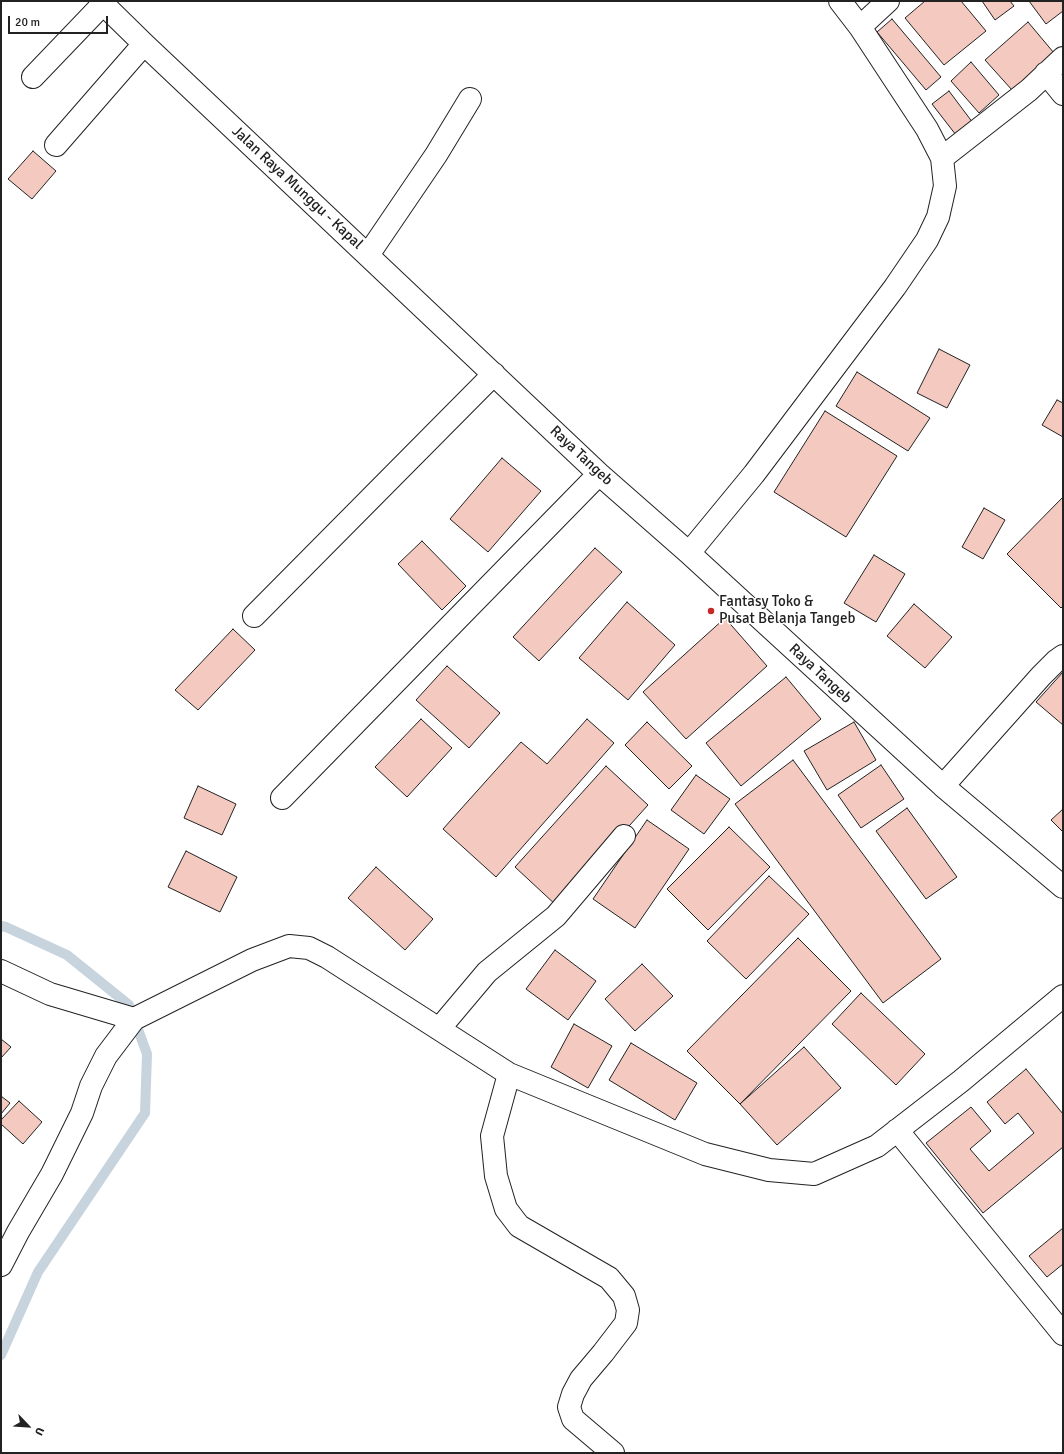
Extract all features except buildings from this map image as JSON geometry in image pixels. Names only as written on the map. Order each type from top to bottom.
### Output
[{"type":"street","points":[[689,553],[754,474],[895,287],[924,246],[938,217],[945,186],[942,158],[927,129],[860,27],[840,1]]},
{"type":"street","points":[[860,27],[888,1]]},
{"type":"street","points":[[33,77],[101,3]]},
{"type":"street","name":"Jalan Raya Munggu - Kapal","points":[[101,3],[494,374]]},
{"type":"street","points":[[56,145],[144,44]]},
{"type":"street","points":[[942,158],[1029,90],[1046,72],[1063,58]]},
{"type":"street","points":[[1046,72],[1063,94]]},
{"type":"street","points":[[368,255],[436,155],[470,99]]},
{"type":"street","points":[[254,616],[494,374]]},
{"type":"street","name":"Raya Tangeb","points":[[494,374],[599,474],[689,553],[942,786],[1063,887]]},
{"type":"street","points":[[282,798],[599,474]]},
{"type":"street","points":[[942,786],[1041,676],[1063,656]]},
{"type":"street","points":[[439,1029],[487,972],[556,916],[624,836]]},
{"type":"street","points":[[1,1265],[18,1232],[52,1174],[82,1113],[91,1086],[106,1056],[134,1019],[235,967],[289,946],[309,948],[327,957],[509,1074],[705,1154],[769,1170],[814,1174],[877,1146],[961,1082],[1063,996]]},
{"type":"street","points":[[1,971],[50,994],[134,1019]]},
{"type":"street","points":[[509,1074],[492,1136],[496,1176],[506,1209],[519,1226],[609,1278],[624,1296],[628,1310],[626,1323],[581,1379],[573,1394],[569,1407],[573,1419],[614,1453]]},
{"type":"street","points":[[897,1130],[1063,1334]]},
{"type":"waterway","points":[[1,926],[67,955],[129,1005],[147,1054],[145,1113],[38,1272],[1,1355]]},
{"type":"place","name":"Fantasy Toko & Pusat Belanja Tangeb","points":[[711,611]]}]
